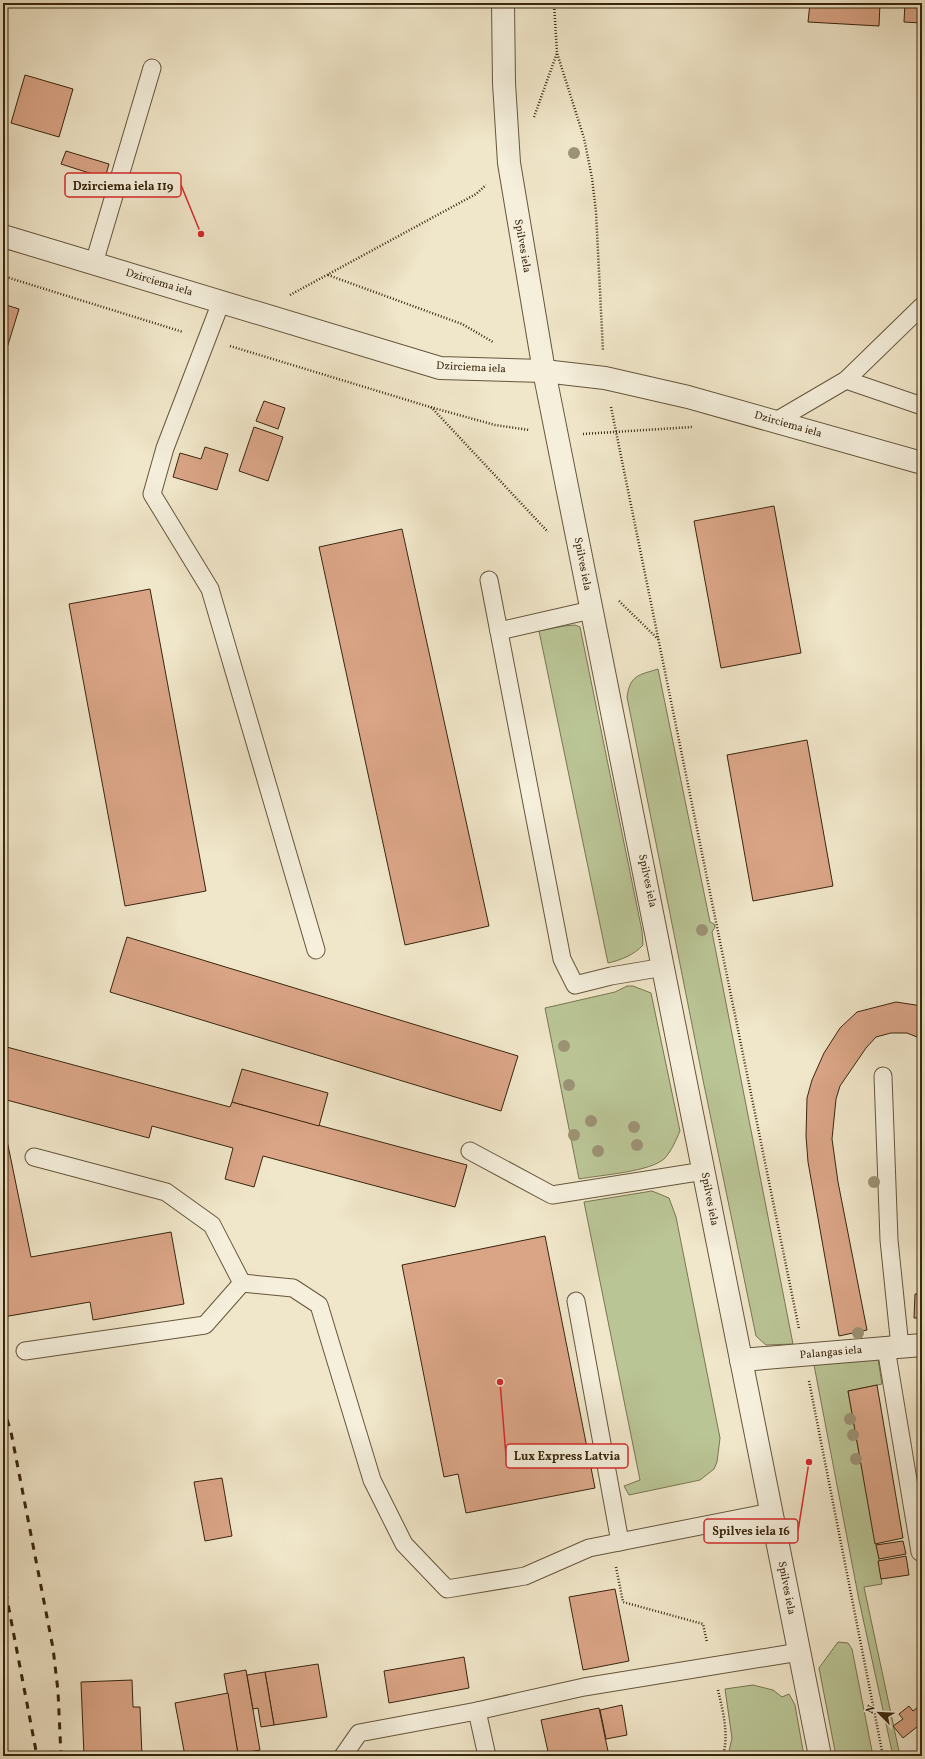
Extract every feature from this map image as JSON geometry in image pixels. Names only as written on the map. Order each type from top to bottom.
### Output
[{"type":"street","name":"Spilves iela","points":[[503,3],[504,83],[509,163],[544,371],[664,967],[820,1756]]},
{"type":"street","name":"Dzirciema iela","points":[[3,236],[440,368],[544,371],[605,378],[688,397],[922,463]]},
{"type":"street","name":"Palangas iela","points":[[741,1360],[922,1345]]},
{"type":"lane","points":[[94,263],[152,68]]},
{"type":"lane","points":[[221,302],[165,448],[152,494],[210,590],[316,950]]},
{"type":"lane","points":[[776,421],[846,380],[922,306]]},
{"type":"lane","points":[[846,380],[922,406]]},
{"type":"lane","points":[[489,580],[562,959],[575,985],[611,976],[664,967]]},
{"type":"lane","points":[[498,631],[591,610]]},
{"type":"lane","points":[[883,1076],[893,1347],[920,1552]]},
{"type":"lane","points":[[470,1151],[552,1195],[704,1171]]},
{"type":"lane","points":[[34,1157],[166,1192],[212,1225],[242,1283]]},
{"type":"lane","points":[[25,1351],[205,1325],[242,1283]]},
{"type":"lane","points":[[242,1283],[293,1288],[319,1305],[372,1480],[404,1544],[447,1589],[525,1576],[589,1548],[771,1512]]},
{"type":"lane","points":[[576,1301],[616,1543]]},
{"type":"lane","points":[[343,1756],[359,1733],[477,1711],[584,1686],[799,1652]]},
{"type":"lane","points":[[477,1711],[487,1756]]},
{"type":"path","points":[[554,3],[557,53],[584,138],[592,178],[596,212],[597,256],[605,378],[884,1756]]},
{"type":"path","points":[[533,119],[557,53]]},
{"type":"path","points":[[256,312],[476,194],[509,163]]},
{"type":"path","points":[[328,274],[462,324],[496,344]]},
{"type":"path","points":[[3,276],[430,407],[495,425],[557,435],[693,428]]},
{"type":"path","points":[[430,407],[552,536]]},
{"type":"path","points":[[615,598],[659,640]]},
{"type":"path","points":[[616,1543],[623,1602],[703,1624],[726,1728],[726,1745],[723,1756]]},
{"type":"green space","points":[[575,625],[580,627],[642,931],[643,945],[636,952],[627,957],[608,963],[539,631]]},
{"type":"green space","points":[[658,669],[710,922],[714,924],[715,927],[712,932],[793,1344],[766,1345],[756,1336],[703,1080],[627,697],[630,684],[636,677]]},
{"type":"green space","points":[[627,986],[633,986],[651,993],[680,1131],[670,1152],[658,1163],[637,1170],[579,1179],[545,1008],[615,992]]},
{"type":"green space","points":[[652,1191],[669,1198],[676,1217],[720,1438],[717,1462],[714,1469],[700,1480],[629,1495],[624,1486],[640,1480],[584,1202]]},
{"type":"green space","points":[[878,1359],[882,1384],[848,1391],[879,1559],[882,1584],[864,1587],[900,1756],[893,1756],[859,1600],[814,1365]]},
{"type":"green space","points":[[838,1642],[848,1643],[852,1649],[873,1756],[836,1756],[819,1668]]},
{"type":"green space","points":[[753,1685],[773,1690],[782,1697],[789,1694],[795,1705],[804,1756],[728,1756],[732,1738],[725,1689]]},
{"type":"building","points":[[810,3],[880,3],[879,26],[808,22]]},
{"type":"building","points":[[905,3],[922,3],[922,23],[904,22]]},
{"type":"building","points":[[25,75],[73,89],[59,137],[11,123]]},
{"type":"building","points":[[66,151],[109,164],[105,178],[61,164]]},
{"type":"building","points":[[3,304],[19,309],[3,361]]},
{"type":"building","points":[[264,401],[285,408],[278,429],[256,421]]},
{"type":"building","points":[[254,427],[283,437],[268,481],[239,471]]},
{"type":"building","points":[[205,447],[228,454],[217,490],[173,477],[180,453],[201,459]]},
{"type":"building","points":[[774,506],[801,653],[721,668],[694,521]]},
{"type":"building","points":[[402,529],[489,926],[405,945],[319,547]]},
{"type":"building","points":[[150,589],[206,891],[125,906],[69,604]]},
{"type":"building","points":[[807,740],[833,886],[753,901],[727,755]]},
{"type":"building","points":[[127,937],[518,1056],[501,1111],[110,992]]},
{"type":"building","points":[[896,1002],[922,1006],[922,1039],[907,1033],[891,1033],[876,1037],[866,1048],[840,1086],[836,1099],[832,1139],[838,1182],[867,1330],[839,1336],[808,1162],[806,1136],[807,1098],[812,1080],[824,1053],[840,1028],[857,1012]]},
{"type":"building","points":[[3,1046],[230,1107],[232,1102],[467,1165],[455,1207],[263,1156],[254,1187],[225,1179],[233,1148],[152,1126],[149,1138],[3,1099]]},
{"type":"building","points":[[242,1069],[328,1093],[319,1126],[232,1102]]},
{"type":"building","points":[[3,1121],[31,1257],[171,1232],[184,1304],[93,1320],[90,1302],[3,1317]]},
{"type":"building","points":[[545,1236],[595,1488],[466,1513],[458,1474],[444,1477],[402,1265]]},
{"type":"building","points":[[915,1294],[922,1294],[922,1318],[914,1318]]},
{"type":"building","points":[[877,1385],[903,1538],[875,1544],[848,1391]]},
{"type":"building","points":[[222,1478],[232,1536],[205,1541],[194,1482]]},
{"type":"building","points":[[903,1541],[906,1554],[879,1559],[876,1545]]},
{"type":"building","points":[[906,1556],[909,1575],[881,1579],[878,1561]]},
{"type":"building","points":[[615,1589],[629,1661],[583,1670],[569,1597]]},
{"type":"building","points":[[464,1657],[469,1688],[389,1703],[384,1671]]},
{"type":"building","points":[[318,1664],[327,1717],[274,1725],[265,1672]]},
{"type":"building","points":[[246,1670],[260,1750],[238,1754],[224,1674]]},
{"type":"building","points":[[265,1672],[274,1725],[261,1727],[258,1708],[253,1709],[247,1675]]},
{"type":"building","points":[[132,1680],[133,1707],[140,1707],[142,1756],[84,1756],[81,1682]]},
{"type":"building","points":[[228,1693],[238,1754],[223,1756],[185,1756],[175,1703]]},
{"type":"building","points":[[922,1704],[922,1723],[903,1738],[893,1726],[903,1719],[899,1714],[909,1706],[913,1711]]},
{"type":"building","points":[[622,1705],[627,1735],[606,1739],[600,1710]]},
{"type":"building","points":[[599,1708],[609,1756],[549,1756],[541,1720]]},
{"type":"railway","points":[[3,1406],[11,1432],[53,1648],[58,1691],[61,1756]]},
{"type":"railway","points":[[3,1578],[37,1756]]},
{"type":"place","name":"Dzirciema iela 119","points":[[201,234]]},
{"type":"place","name":"Lux Express Latvia","points":[[500,1382]]},
{"type":"place","name":"Spilves iela 16","points":[[809,1462]]}]
